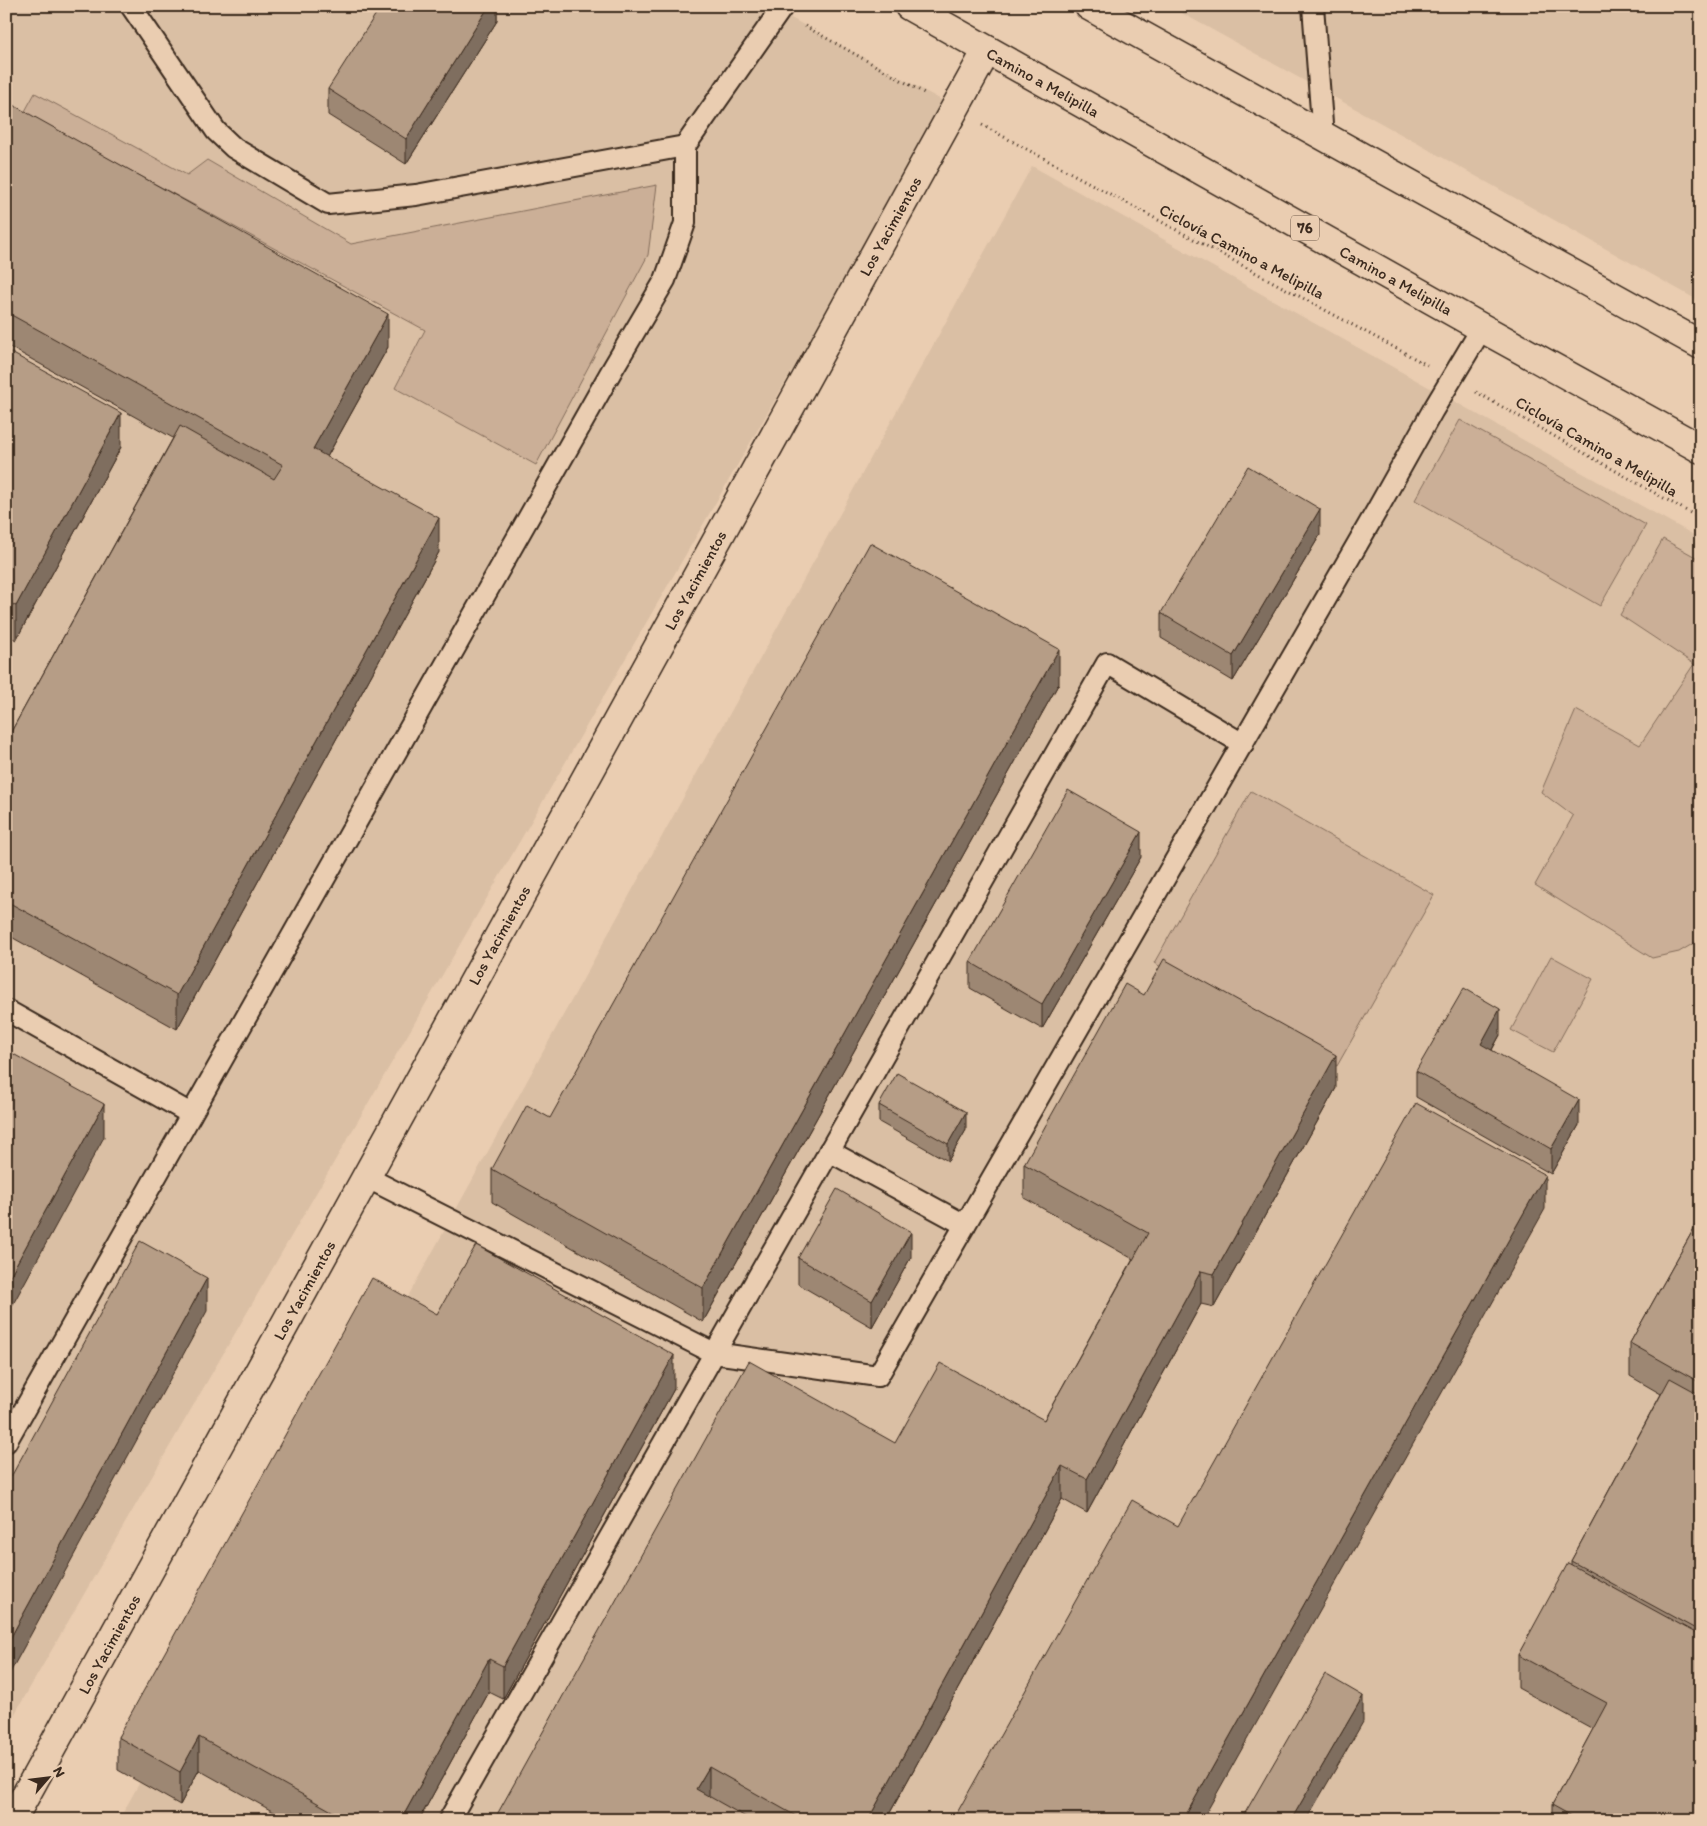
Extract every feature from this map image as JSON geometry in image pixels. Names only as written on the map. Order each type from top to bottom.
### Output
[{"type":"street","name":"Camino a Melipilla","points":[[909,6],[1701,449]]},
{"type":"street","points":[[1089,6],[1701,345]]},
{"type":"street","name":"Los Yacimientos","points":[[12,1820],[987,50]]},
{"type":"lane","points":[[131,6],[216,131],[234,148],[328,204],[416,195],[686,146]]},
{"type":"lane","points":[[1312,6],[1323,137]]},
{"type":"lane","points":[[6,1442],[612,370],[665,280],[685,223],[686,146],[781,9]]},
{"type":"lane","points":[[366,1177],[714,1353],[878,1376],[1243,744],[1432,410],[1482,328]]},
{"type":"lane","points":[[449,1820],[1107,663],[1243,744]]},
{"type":"lane","points":[[6,1010],[191,1114]]},
{"type":"lane","points":[[829,1151],[965,1225]]},
{"type":"path","name":"Ciclovía Camino a Melipilla","points":[[781,9],[954,110],[1452,378],[1701,520]]},
{"type":"shaded area","points":[[6,6],[769,6],[947,103],[6,1729]]},
{"type":"shaded area","points":[[1169,6],[1701,6],[1701,302],[1354,108]]},
{"type":"shaded area","points":[[35,93],[187,175],[207,160],[351,244],[657,185],[648,255],[536,465],[395,388],[425,330],[24,113]]},
{"type":"shaded area","points":[[1032,166],[1701,539],[1701,1820],[119,1820]]},
{"type":"shaded area","points":[[1460,420],[1646,525],[1600,606],[1415,500]]},
{"type":"shaded area","points":[[1663,539],[1701,560],[1701,939],[1679,952],[1652,958],[1535,885],[1573,816],[1541,792],[1576,710],[1640,745],[1694,664],[1620,615]]},
{"type":"shaded area","points":[[1251,791],[1434,895],[1337,1066],[1154,963]]},
{"type":"shaded area","points":[[1551,956],[1593,979],[1553,1052],[1511,1030]]},
{"type":"building","points":[[381,6],[489,6],[406,139],[328,89]]},
{"type":"building","points":[[6,101],[388,314],[313,449],[439,518],[177,995],[6,901],[6,741],[180,426],[274,479],[283,465],[6,312]]},
{"type":"building","points":[[6,350],[121,413],[16,606],[6,601]]},
{"type":"building","points":[[1248,466],[1320,509],[1233,656],[1161,613]]},
{"type":"building","points":[[870,543],[1059,649],[703,1288],[492,1169],[527,1105],[550,1118]]},
{"type":"building","points":[[1068,790],[1141,832],[1042,1004],[970,962]]},
{"type":"building","points":[[1164,959],[1336,1055],[1214,1274],[1201,1271],[1087,1479],[1062,1466],[868,1820],[803,1820],[709,1767],[696,1789],[751,1820],[494,1820],[749,1361],[895,1443],[940,1363],[1044,1420],[1148,1233],[1024,1164],[1125,984],[1144,995]]},
{"type":"building","points":[[1464,988],[1500,1009],[1481,1044],[1579,1100],[1551,1149],[1416,1071]]},
{"type":"building","points":[[6,1050],[104,1104],[6,1283]]},
{"type":"building","points":[[897,1073],[966,1112],[948,1144],[879,1105]]},
{"type":"building","points":[[1416,1103],[1545,1175],[1183,1820],[953,1820],[1132,1500],[1178,1526]]},
{"type":"building","points":[[837,1189],[911,1232],[872,1301],[798,1258]]},
{"type":"building","points":[[1701,1216],[1701,1383],[1630,1343]]},
{"type":"building","points":[[140,1241],[207,1278],[6,1646],[6,1486]]},
{"type":"building","points":[[476,1245],[674,1355],[503,1666],[489,1659],[401,1820],[348,1820],[199,1737],[180,1772],[118,1737],[372,1278],[437,1314]]},
{"type":"building","points":[[1670,1378],[1701,1395],[1701,1632],[1571,1561]]},
{"type":"building","points":[[1568,1563],[1701,1636],[1701,1820],[1579,1820],[1552,1805],[1607,1703],[1518,1655]]},
{"type":"building","points":[[1325,1674],[1363,1696],[1291,1820],[1241,1820]]}]
